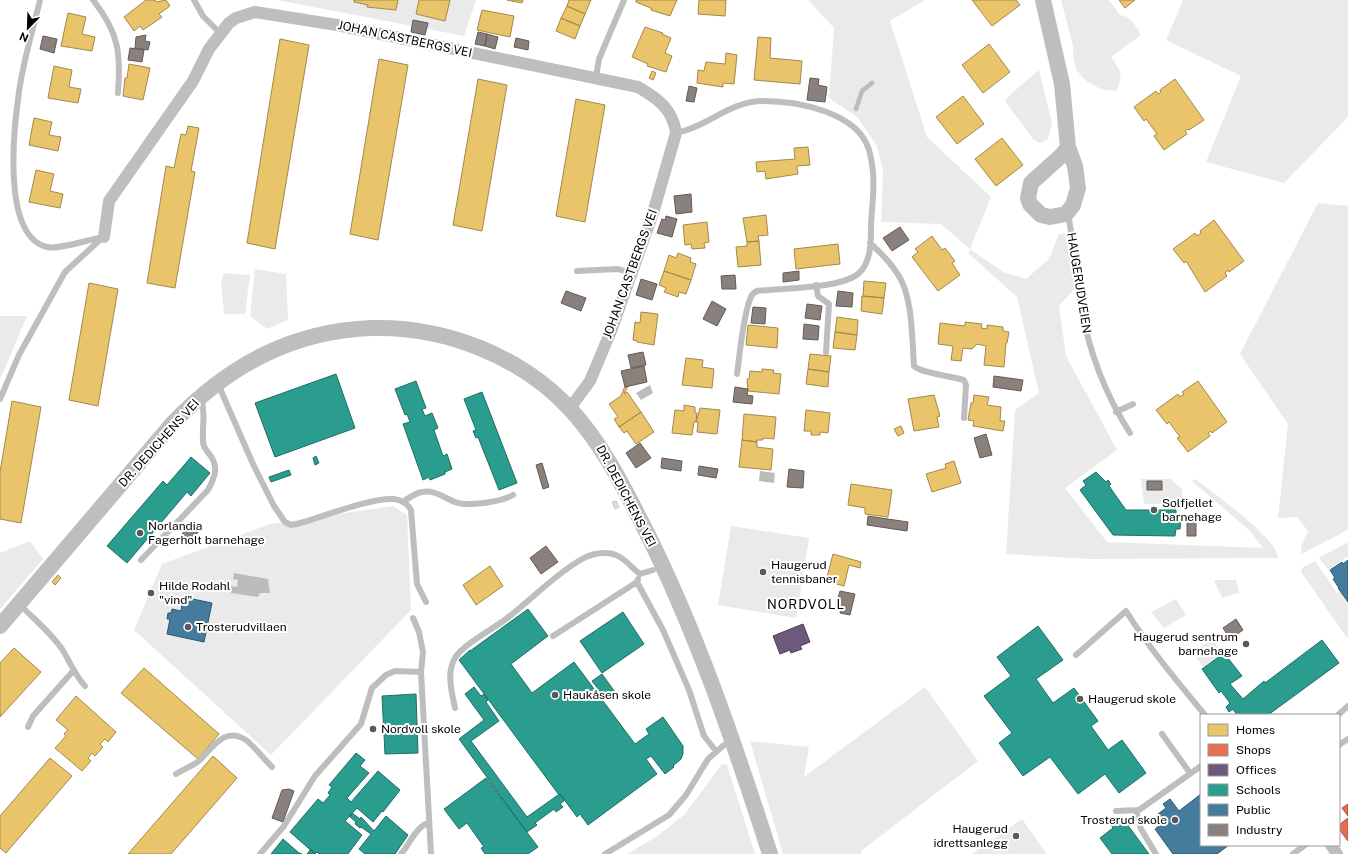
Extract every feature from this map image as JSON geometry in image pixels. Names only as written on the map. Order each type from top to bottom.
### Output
[{"type":"street","points":[[1043,0],[1062,84],[1068,147]]},
{"type":"street","name":"JOHAN CASTBERGS VEI","points":[[104,237],[108,201],[193,81],[209,49],[229,23],[236,18],[254,12],[273,14],[596,77],[638,87],[655,97],[669,111],[674,121],[676,133],[653,213],[611,331],[590,381],[570,408]]},
{"type":"street","name":"DR. DEDICHENS VEI","points":[[0,626],[173,422],[217,382],[266,353],[298,340],[339,331],[384,328],[444,336],[481,348],[503,358],[539,381],[570,408],[602,447],[653,545],[688,624],[732,740],[770,854]]},
{"type":"lane","points":[[40,0],[19,91],[16,115],[14,163],[17,208],[27,233],[38,244],[46,247],[60,247],[104,237]]},
{"type":"lane","points":[[93,0],[108,22],[118,45],[120,55],[118,93]]},
{"type":"lane","points":[[194,0],[203,16],[220,33]]},
{"type":"lane","points":[[596,77],[599,59],[624,0]]},
{"type":"lane","points":[[676,133],[685,131],[730,108],[745,103],[764,101],[822,110],[839,117],[850,124],[869,149],[874,181],[870,243],[866,262],[859,273],[849,279],[816,285],[757,291],[754,293],[751,297],[747,313],[737,374]]},
{"type":"lane","name":"HAUGERUDVEIEN","points":[[1069,219],[1080,306],[1091,351],[1107,394],[1116,412],[1130,433]]},
{"type":"lane","points":[[0,399],[19,355],[65,272],[104,237]]},
{"type":"lane","points":[[870,243],[898,274],[903,285],[908,301],[914,366],[921,371],[944,374],[964,380],[966,385],[964,418]]},
{"type":"lane","points":[[577,271],[618,269],[631,273]]},
{"type":"lane","points":[[816,285],[818,296],[829,304],[826,352]]},
{"type":"lane","points":[[217,382],[253,464],[274,506],[285,522],[291,525],[297,524],[383,500],[394,499],[403,502],[411,510],[418,584],[426,602]]},
{"type":"lane","points":[[141,560],[208,490],[213,480],[216,471],[214,462],[203,445],[205,420],[201,396]]},
{"type":"lane","points":[[1116,412],[1133,404]]},
{"type":"lane","points":[[403,502],[422,492],[430,492],[456,502],[466,504],[498,500],[513,496]]},
{"type":"lane","points":[[455,708],[450,681],[451,668],[455,658],[566,570],[594,554],[613,553],[623,557],[640,574],[645,574],[653,570]]},
{"type":"lane","points":[[553,636],[637,582],[640,574]]},
{"type":"lane","points":[[637,582],[663,630],[689,690],[704,736],[716,751]]},
{"type":"lane","points":[[19,604],[48,632],[62,649],[85,686]]},
{"type":"lane","points":[[1076,655],[1126,611],[1144,640],[1174,680],[1204,714]]},
{"type":"lane","points":[[413,618],[419,632],[423,652],[421,672],[431,854]]},
{"type":"lane","points":[[28,727],[33,716],[74,670]]},
{"type":"lane","points":[[260,854],[284,826],[315,776],[361,724],[372,688],[386,675],[395,672],[421,672]]},
{"type":"lane","points":[[1339,714],[1348,706]]},
{"type":"lane","points":[[1162,734],[1190,773]]},
{"type":"lane","points":[[176,774],[200,760],[215,742],[221,738],[231,735],[239,736],[247,741],[272,767]]},
{"type":"lane","points":[[604,854],[669,815],[686,795],[708,759],[716,751],[732,740]]},
{"type":"lane","points":[[1116,811],[1136,811],[1200,767]]},
{"type":"lane","points":[[1136,811],[1141,829],[1156,854]]},
{"type":"lane","points":[[401,854],[419,829],[424,824],[430,823]]},
{"type":"lane","points":[[1293,854],[1304,846]]},
{"type":"shaded area","points":[[277,0],[476,0],[464,36]]},
{"type":"shaded area","points":[[808,0],[925,0],[890,21],[927,137],[991,197],[970,249],[941,224],[881,222],[883,171],[877,146],[857,117],[829,98],[834,28]]},
{"type":"shaded area","points":[[1061,0],[1109,0],[1120,15],[1128,18],[1137,28],[1141,35],[1111,57],[1117,65],[1121,76],[1117,90],[1112,91],[1096,87],[1086,81],[1077,70],[1074,60],[1073,46]]},
{"type":"shaded area","points":[[1183,0],[1348,0],[1348,117],[1284,183],[1206,162],[1241,76],[1166,40]]},
{"type":"shaded area","points":[[1039,70],[1052,123],[1048,139],[1040,143],[1033,139],[1005,101]]},
{"type":"shaded area","points":[[1318,203],[1348,206],[1348,530],[1301,554],[1301,547],[1308,531],[1297,517],[1278,518],[1288,424],[1240,354]]},
{"type":"shaded area","points":[[1059,234],[1066,234],[1075,288],[1059,306],[1066,356],[1117,450],[1065,488],[1107,542],[1263,548],[1250,531],[1192,481],[1195,479],[1257,529],[1276,550],[1277,558],[1089,559],[1006,554],[1015,410],[1039,393],[1017,297],[968,253],[970,249],[1003,272],[1026,279],[1049,259]]},
{"type":"shaded area","points":[[255,269],[286,274],[288,320],[267,329],[250,316]]},
{"type":"shaded area","points":[[224,273],[250,275],[245,314],[224,314],[221,282]]},
{"type":"shaded area","points":[[0,316],[27,316],[0,380]]},
{"type":"shaded area","points":[[650,385],[653,393],[641,400],[636,393]]},
{"type":"shaded area","points":[[760,471],[775,473],[774,483],[759,481]]},
{"type":"shaded area","points":[[1141,479],[1171,479],[1182,489],[1183,504],[1144,504]]},
{"type":"shaded area","points":[[393,506],[407,515],[411,610],[271,755],[134,630],[162,564],[270,524]]},
{"type":"shaded area","name":"Haugerud tennisbaner","points":[[731,526],[809,538],[796,618],[718,605]]},
{"type":"shaded area","points":[[30,541],[43,559],[0,609],[0,553]]},
{"type":"shaded area","points":[[1348,542],[1348,556],[1328,570],[1319,558]]},
{"type":"shaded area","points":[[1315,561],[1337,593],[1340,592],[1348,603],[1348,639],[1301,572],[1303,567]]},
{"type":"shaded area","points":[[234,573],[268,579],[270,593],[260,593],[258,597],[231,593],[231,586],[237,587],[238,580],[233,579]]},
{"type":"shaded area","points":[[1214,580],[1236,580],[1239,593],[1222,598]]},
{"type":"shaded area","points":[[1176,599],[1186,615],[1164,628],[1151,612]]},
{"type":"shaded area","points":[[1212,639],[1222,653],[1203,667],[1192,652]]},
{"type":"shaded area","points":[[925,687],[978,761],[861,851],[861,854],[783,854],[750,741],[809,747],[804,777]]},
{"type":"shaded area","points":[[722,764],[727,765],[755,854],[627,854],[656,837],[685,814]]},
{"type":"shaded area","name":"Haugerud idrettsanlegg","points":[[1022,819],[1047,854],[972,854]]},
{"type":"building: Homes","points":[[146,0],[155,0],[156,2],[166,0],[170,6],[159,14],[162,17],[143,30],[140,26],[134,31],[124,17]]},
{"type":"building: Homes","points":[[354,0],[398,0],[396,10],[367,7],[368,5],[354,2]]},
{"type":"building: Homes","points":[[419,0],[450,0],[445,21],[416,14]]},
{"type":"building: Homes","points":[[507,0],[523,0],[522,3]]},
{"type":"building: Homes","points":[[569,0],[591,0],[585,14],[567,6]]},
{"type":"building: Homes","points":[[636,0],[677,0],[670,16],[651,10],[651,8],[636,2]]},
{"type":"building: Homes","points":[[699,0],[726,0],[725,16],[698,14]]},
{"type":"building: Homes","points":[[972,0],[1016,0],[1020,5],[992,26]]},
{"type":"building: Homes","points":[[1119,0],[1135,0],[1125,8]]},
{"type":"building: Homes","points":[[567,6],[585,14],[580,26],[561,18]]},
{"type":"building: Homes","points":[[482,10],[514,16],[510,37],[477,30]]},
{"type":"building: Homes","points":[[68,13],[86,17],[82,34],[95,37],[92,51],[61,46]]},
{"type":"building: Homes","points":[[561,18],[580,26],[575,39],[556,31]]},
{"type":"building: Homes","points":[[645,27],[663,33],[662,34],[671,38],[665,53],[672,56],[666,72],[647,66],[648,64],[632,57]]},
{"type":"building: Homes","points":[[758,37],[771,38],[770,58],[802,61],[800,84],[754,80]]},
{"type":"building: Homes","points":[[280,39],[309,45],[275,249],[247,243]]},
{"type":"building: Homes","points":[[989,44],[1010,72],[983,93],[962,65]]},
{"type":"building: Homes","points":[[726,53],[737,55],[734,84],[723,83],[723,87],[697,83],[698,70],[704,71],[706,62],[725,64]]},
{"type":"building: Homes","points":[[379,59],[408,65],[378,240],[350,234]]},
{"type":"building: Homes","points":[[129,64],[150,68],[143,100],[123,96],[125,78],[127,78]]},
{"type":"building: Homes","points":[[54,66],[72,70],[69,87],[81,89],[78,103],[48,98]]},
{"type":"building: Homes","points":[[652,71],[656,73],[653,80],[649,78]]},
{"type":"building: Homes","points":[[478,79],[507,85],[482,231],[453,225]]},
{"type":"building: Homes","points":[[1175,79],[1204,120],[1185,131],[1187,134],[1164,150],[1154,136],[1157,134],[1146,119],[1144,121],[1134,107],[1156,91],[1158,94],[1161,92],[1160,90]]},
{"type":"building: Homes","points":[[963,96],[984,124],[957,144],[936,117]]},
{"type":"building: Homes","points":[[576,99],[605,105],[585,222],[556,216]]},
{"type":"building: Homes","points":[[34,118],[52,122],[49,135],[61,137],[58,151],[29,145]]},
{"type":"building: Homes","points":[[188,126],[199,128],[191,171],[195,172],[175,288],[147,283],[166,166],[174,168],[181,134],[186,135]]},
{"type":"building: Homes","points":[[1002,138],[1023,165],[996,186],[975,159]]},
{"type":"building: Homes","points":[[808,147],[810,165],[797,166],[798,174],[766,179],[765,171],[757,172],[756,162],[795,159],[794,148]]},
{"type":"building: Homes","points":[[36,170],[54,174],[50,191],[63,194],[60,208],[29,202]]},
{"type":"building: Homes","points":[[766,215],[768,235],[758,236],[759,241],[747,242],[743,218]]},
{"type":"building: Homes","points":[[1214,220],[1244,261],[1229,272],[1228,270],[1225,273],[1227,276],[1205,292],[1186,261],[1184,263],[1173,249],[1195,233],[1197,236],[1201,233],[1200,231]]},
{"type":"building: Homes","points":[[707,222],[709,242],[704,243],[705,248],[692,249],[691,244],[685,245],[683,225]]},
{"type":"building: Homes","points":[[932,236],[942,250],[945,248],[955,261],[952,263],[960,275],[938,291],[912,257],[918,252],[915,249]]},
{"type":"building: Homes","points":[[759,241],[761,265],[738,267],[736,247],[747,246],[747,242]]},
{"type":"building: Homes","points":[[838,244],[840,264],[796,269],[794,249]]},
{"type":"building: Homes","points":[[678,253],[691,258],[690,262],[696,264],[691,280],[664,271],[669,255],[676,258]]},
{"type":"building: Homes","points":[[664,271],[691,280],[686,294],[679,292],[678,297],[664,292],[666,288],[659,285]]},
{"type":"building: Homes","points":[[864,281],[886,283],[884,298],[863,296]]},
{"type":"building: Homes","points":[[89,283],[118,289],[98,406],[69,400]]},
{"type":"building: Homes","points":[[862,296],[884,298],[882,314],[861,311]]},
{"type":"building: Homes","points":[[641,312],[658,314],[654,345],[633,340],[635,322],[640,323]]},
{"type":"building: Homes","points":[[837,317],[858,320],[857,335],[835,332]]},
{"type":"building: Homes","points":[[965,322],[982,324],[981,328],[987,329],[987,325],[1003,327],[1003,331],[1009,332],[1006,343],[1004,367],[984,365],[986,346],[977,344],[972,349],[963,348],[961,361],[951,360],[953,346],[938,344],[940,323],[965,326]]},
{"type":"building: Homes","points":[[748,325],[778,328],[777,348],[746,345]]},
{"type":"building: Homes","points":[[835,332],[857,335],[855,350],[833,348]]},
{"type":"building: Homes","points":[[810,354],[831,356],[829,372],[808,369]]},
{"type":"building: Homes","points":[[686,358],[703,360],[702,367],[714,369],[712,388],[682,385]]},
{"type":"building: Homes","points":[[762,369],[774,370],[773,373],[781,374],[779,394],[748,391],[747,379],[749,379],[750,371],[762,372]]},
{"type":"building: Homes","points":[[808,369],[829,372],[828,387],[806,384]]},
{"type":"building: Homes","points":[[1198,381],[1227,422],[1212,433],[1211,431],[1208,433],[1210,436],[1188,452],[1177,438],[1180,437],[1169,422],[1167,424],[1156,410],[1178,394],[1180,397],[1184,394],[1182,392]]},
{"type":"building: Homes","points":[[625,386],[628,386],[624,394],[627,392],[641,412],[619,427],[614,419],[618,417],[609,404],[621,396]]},
{"type":"building: Homes","points":[[934,395],[940,416],[937,417],[939,427],[914,431],[908,399]]},
{"type":"building: Homes","points":[[974,395],[989,397],[987,405],[1001,407],[1000,421],[1005,421],[1003,431],[973,426],[974,421],[968,420]]},
{"type":"building: Homes","points":[[12,401],[41,407],[21,523],[0,519],[0,472]]},
{"type":"building: Homes","points":[[684,405],[695,407],[695,413],[697,413],[692,435],[672,433],[675,410],[684,411]]},
{"type":"building: Homes","points":[[700,408],[720,410],[717,434],[697,432],[698,422],[696,422]]},
{"type":"building: Homes","points":[[806,410],[830,413],[828,433],[820,432],[820,435],[811,435],[811,431],[804,431]]},
{"type":"building: Homes","points":[[641,412],[654,432],[636,444],[627,431],[624,433],[619,427]]},
{"type":"building: Homes","points":[[744,414],[776,417],[774,439],[763,438],[763,440],[757,440],[757,442],[742,440]]},
{"type":"building: Homes","points":[[901,426],[904,433],[898,436],[894,429]]},
{"type":"building: Homes","points":[[742,440],[757,442],[757,447],[773,449],[771,470],[739,467]]},
{"type":"building: Homes","points":[[954,461],[961,483],[932,492],[926,474],[946,468],[945,464]]},
{"type":"building: Homes","points":[[851,484],[892,490],[888,517],[865,514],[865,508],[848,505]]},
{"type":"building: Homes","points":[[833,554],[861,562],[860,568],[849,565],[844,586],[826,581]]},
{"type":"building: Homes","points":[[490,566],[503,586],[476,605],[463,585]]},
{"type":"building: Homes","points":[[58,575],[61,578],[55,585],[52,582]]},
{"type":"building: Homes","points":[[14,648],[41,672],[0,717],[0,663]]},
{"type":"building: Homes","points":[[144,668],[219,734],[198,759],[121,693]]},
{"type":"building: Homes","points":[[76,696],[116,732],[108,742],[105,739],[100,744],[103,747],[95,756],[92,753],[88,758],[91,761],[82,771],[55,748],[66,736],[64,734],[68,730],[56,720]]},
{"type":"building: Homes","points":[[213,756],[237,778],[171,854],[128,854]]},
{"type":"building: Homes","points":[[50,758],[72,776],[6,853],[0,848],[0,816]]},
{"type":"building: Shops","points":[[1348,804],[1348,816],[1342,808]]},
{"type":"building: Shops","points":[[1348,818],[1348,841],[1340,830],[1340,824]]},
{"type":"building: Offices","points":[[803,624],[810,642],[800,646],[802,649],[791,653],[790,650],[780,654],[773,636]]},
{"type":"building: Schools","points":[[336,374],[355,428],[275,457],[255,403]]},
{"type":"building: Schools","points":[[416,381],[426,408],[422,409],[425,416],[432,413],[438,428],[434,430],[443,456],[447,454],[452,469],[445,472],[445,474],[430,480],[429,477],[423,480],[403,424],[410,422],[407,414],[405,415],[395,389]]},
{"type":"building: Schools","points":[[482,392],[517,483],[499,490],[478,437],[476,438],[473,431],[476,430],[464,399]]},
{"type":"building: Schools","points":[[316,456],[319,463],[315,465],[313,458]]},
{"type":"building: Schools","points":[[191,457],[210,473],[191,496],[187,492],[127,563],[107,546],[163,481],[167,485]]},
{"type":"building: Schools","points":[[289,470],[291,475],[271,482],[269,477]]},
{"type":"building: Schools","points":[[1096,472],[1106,482],[1108,480],[1111,484],[1109,486],[1126,510],[1176,510],[1176,518],[1181,518],[1180,529],[1176,529],[1175,536],[1113,535],[1080,490],[1086,485],[1083,481]]},
{"type":"building: Schools","points":[[528,609],[548,636],[511,664],[532,693],[574,662],[635,744],[649,734],[646,729],[663,717],[683,746],[683,754],[681,759],[665,774],[651,756],[646,759],[657,774],[588,825],[580,814],[577,817],[560,794],[559,795],[459,660],[470,650]]},
{"type":"building: Schools","points":[[623,612],[644,644],[602,673],[580,641]]},
{"type":"building: Schools","points":[[1038,626],[1063,660],[1036,679],[1053,703],[1074,688],[1098,721],[1091,726],[1108,750],[1122,740],[1146,773],[1119,793],[1105,774],[1078,794],[1050,757],[1023,776],[999,743],[1012,733],[984,696],[1011,676],[997,657]]},
{"type":"building: Schools","points":[[1322,640],[1339,663],[1269,714],[1236,714],[1233,709],[1229,712],[1226,707],[1230,703],[1221,691],[1219,693],[1202,669],[1224,653],[1242,676],[1230,684],[1243,699],[1264,681],[1265,683]]},
{"type":"building: Schools","points":[[602,674],[615,692],[606,699],[592,681]]},
{"type":"building: Schools","points":[[474,687],[481,696],[484,694],[488,700],[486,702],[499,721],[471,741],[527,817],[560,794],[565,800],[560,804],[563,807],[556,812],[554,809],[535,823],[537,825],[527,832],[459,739],[484,720],[465,694]]},
{"type":"building: Schools","points":[[416,694],[418,753],[385,754],[382,696]]},
{"type":"building: Schools","points":[[356,753],[365,760],[360,766],[369,773],[347,798],[351,802],[378,771],[400,790],[373,822],[357,808],[345,821],[362,835],[348,854],[319,854],[317,852],[315,854],[290,832],[318,799],[323,803],[330,795],[328,793],[332,787],[329,785]]},
{"type":"building: Schools","points":[[486,778],[538,847],[528,854],[485,854],[481,848],[484,847],[467,823],[459,829],[444,809]]},
{"type":"building: Schools","points":[[352,813],[360,819],[361,817],[374,831],[386,816],[408,835],[395,854],[365,854],[359,849],[371,834],[355,824],[356,822],[349,816]]},
{"type":"building: Schools","points":[[1118,820],[1120,823],[1124,820],[1149,854],[1112,854],[1100,838],[1113,828],[1111,825]]},
{"type":"building: Schools","points":[[283,839],[299,853],[302,854],[271,854]]},
{"type":"building: Schools","points":[[311,849],[315,854],[307,854]]},
{"type":"building: Public","points":[[1348,560],[1348,602],[1338,588],[1333,579],[1335,578],[1330,570]]},
{"type":"building: Public","name":"Trosterudvillaen","points":[[183,597],[212,603],[204,642],[167,634],[170,619],[167,619],[168,613],[171,613],[172,609],[181,611]]},
{"type":"building: Public","points":[[1200,795],[1200,846],[1228,846],[1217,854],[1173,854],[1155,829],[1164,822],[1158,814],[1166,808],[1163,804],[1170,799],[1179,811]]},
{"type":"building: Industry","points":[[413,20],[428,23],[425,35],[411,32]]},
{"type":"building: Industry","points":[[478,32],[487,34],[485,46],[475,44]]},
{"type":"building: Industry","points":[[487,34],[498,37],[495,49],[485,46]]},
{"type":"building: Industry","points":[[146,35],[145,41],[150,42],[148,50],[135,48],[136,37]]},
{"type":"building: Industry","points":[[43,36],[57,39],[54,53],[40,49]]},
{"type":"building: Industry","points":[[516,38],[529,41],[528,50],[514,47]]},
{"type":"building: Industry","points":[[130,48],[144,50],[142,62],[128,60]]},
{"type":"building: Industry","points":[[810,78],[819,79],[818,85],[827,87],[825,102],[807,100]]},
{"type":"building: Industry","points":[[689,86],[697,88],[694,102],[686,101]]},
{"type":"building: Industry","points":[[691,194],[692,212],[676,214],[674,196]]},
{"type":"building: Industry","points":[[666,216],[677,219],[672,237],[657,233],[662,219],[665,220]]},
{"type":"building: Industry","points":[[900,227],[909,240],[892,251],[883,238]]},
{"type":"building: Industry","points":[[799,271],[799,280],[783,282],[783,273]]},
{"type":"building: Industry","points":[[735,275],[736,289],[722,289],[721,276]]},
{"type":"building: Industry","points":[[641,279],[657,284],[652,300],[636,295]]},
{"type":"building: Industry","points":[[566,291],[586,298],[581,311],[561,303]]},
{"type":"building: Industry","points":[[838,291],[853,293],[852,307],[836,306]]},
{"type":"building: Industry","points":[[712,301],[726,309],[717,326],[703,319]]},
{"type":"building: Industry","points":[[807,304],[822,306],[820,320],[805,318]]},
{"type":"building: Industry","points":[[753,307],[766,308],[765,324],[751,323]]},
{"type":"building: Industry","points":[[804,324],[819,326],[818,340],[803,339]]},
{"type":"building: Industry","points":[[643,352],[646,365],[631,368],[628,355]]},
{"type":"building: Industry","points":[[644,366],[647,382],[625,387],[621,371]]},
{"type":"building: Industry","points":[[994,376],[1023,380],[1021,391],[993,387]]},
{"type":"building: Industry","points":[[735,387],[748,389],[747,395],[753,396],[752,404],[733,402]]},
{"type":"building: Industry","points":[[986,434],[992,455],[980,458],[974,438]]},
{"type":"building: Industry","points":[[640,443],[651,458],[636,468],[626,453]]},
{"type":"building: Industry","points":[[662,458],[682,461],[681,471],[661,468]]},
{"type":"building: Industry","points":[[542,463],[549,487],[543,489],[536,465]]},
{"type":"building: Industry","points":[[699,466],[718,469],[716,478],[698,475]]},
{"type":"building: Industry","points":[[789,469],[804,471],[803,488],[787,487]]},
{"type":"building: Industry","points":[[1147,481],[1162,481],[1162,490],[1147,490]]},
{"type":"building: Industry","points":[[868,516],[908,522],[907,531],[867,525]]},
{"type":"building: Industry","points":[[1187,521],[1196,521],[1196,536],[1187,536]]},
{"type":"building: Industry","points":[[191,523],[199,531],[187,546],[178,539]]},
{"type":"building: Industry","points":[[546,546],[558,562],[541,574],[530,558]]},
{"type":"building: Industry","points":[[840,591],[855,594],[850,615],[840,613],[841,607],[836,606]]},
{"type":"building: Industry","points":[[1236,619],[1243,630],[1230,639],[1223,628]]},
{"type":"building: Industry","points":[[289,789],[294,791],[283,822],[272,818],[282,790]]},
{"type":"building: Other","points":[[616,501],[619,507],[615,509],[612,502]]},
{"type":"waterway","points":[[856,109],[862,91],[872,83]]},
{"type":"place","name":"Solfjellet barnehage","points":[[1154,510]]},
{"type":"place","name":"Norlandia Fagerholt barnehage","points":[[140,533]]},
{"type":"place","name":"Haugerud tennisbaner","points":[[763,572]]},
{"type":"place","name":"Hilde Rodahl \"vind\"","points":[[151,593]]},
{"type":"place","name":"Trosterudvillaen","points":[[188,627]]},
{"type":"place","name":"Haugerud sentrum barnehage","points":[[1246,644]]},
{"type":"place","name":"Haukåsen skole","points":[[555,695]]},
{"type":"place","name":"Haugerud skole","points":[[1080,699]]},
{"type":"place","name":"Nordvoll skole","points":[[373,729]]},
{"type":"place","name":"Trosterud skole","points":[[1175,820]]},
{"type":"place","name":"Haugerud idrettsanlegg","points":[[1016,836]]},
{"type":"district","name":"NORDVOLL","points":[[806,604]]}]
